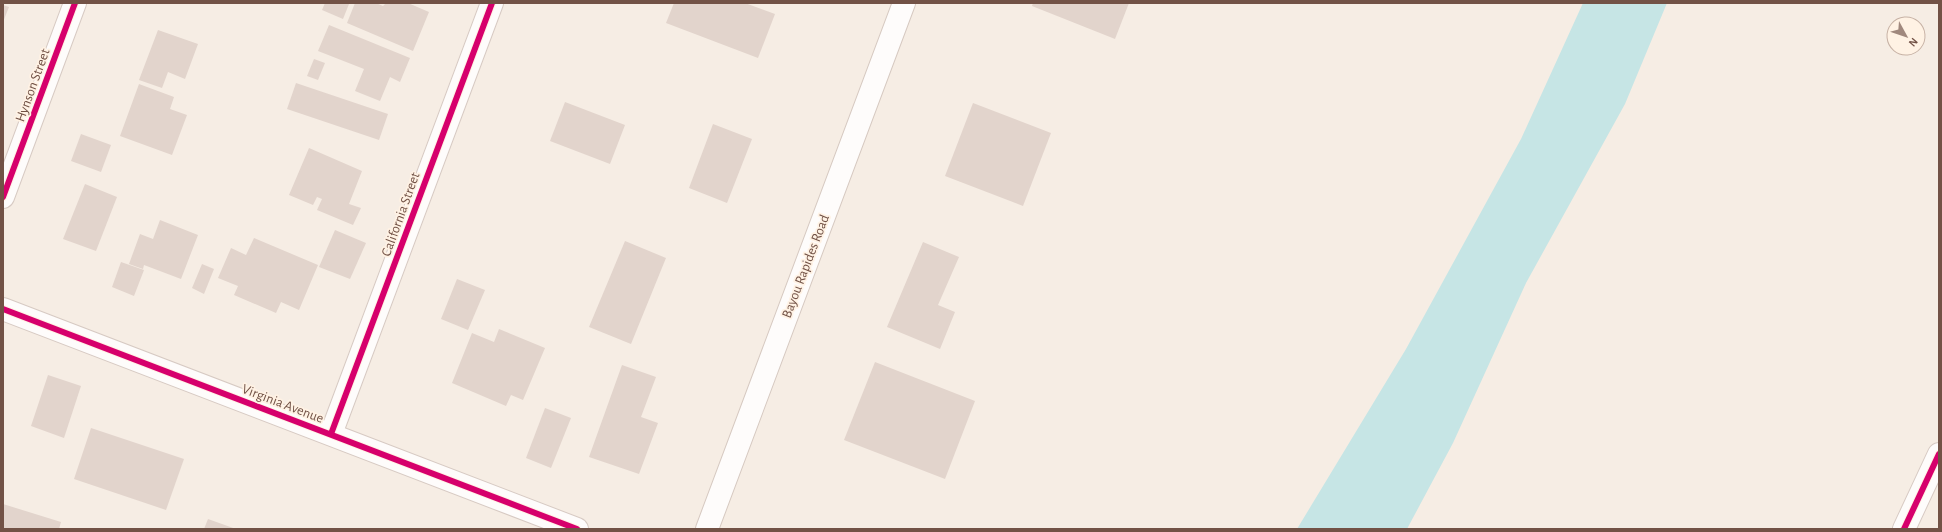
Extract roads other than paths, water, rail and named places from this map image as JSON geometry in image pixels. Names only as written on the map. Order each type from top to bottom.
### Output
[{"type":"street","name":"Hynson Street","points":[[3,197],[75,3]]},
{"type":"street","name":"California Street","points":[[331,434],[492,3]]},
{"type":"street","name":"Bayou Rapides Road","points":[[707,529],[904,3]]},
{"type":"street","name":"Virginia Avenue","points":[[3,309],[577,529]]},
{"type":"street","points":[[1904,529],[1939,454]]},
{"type":"water","points":[[1583,3],[1667,3],[1625,104],[1526,283],[1453,443],[1407,529],[1297,529],[1406,349],[1521,139]]}]
